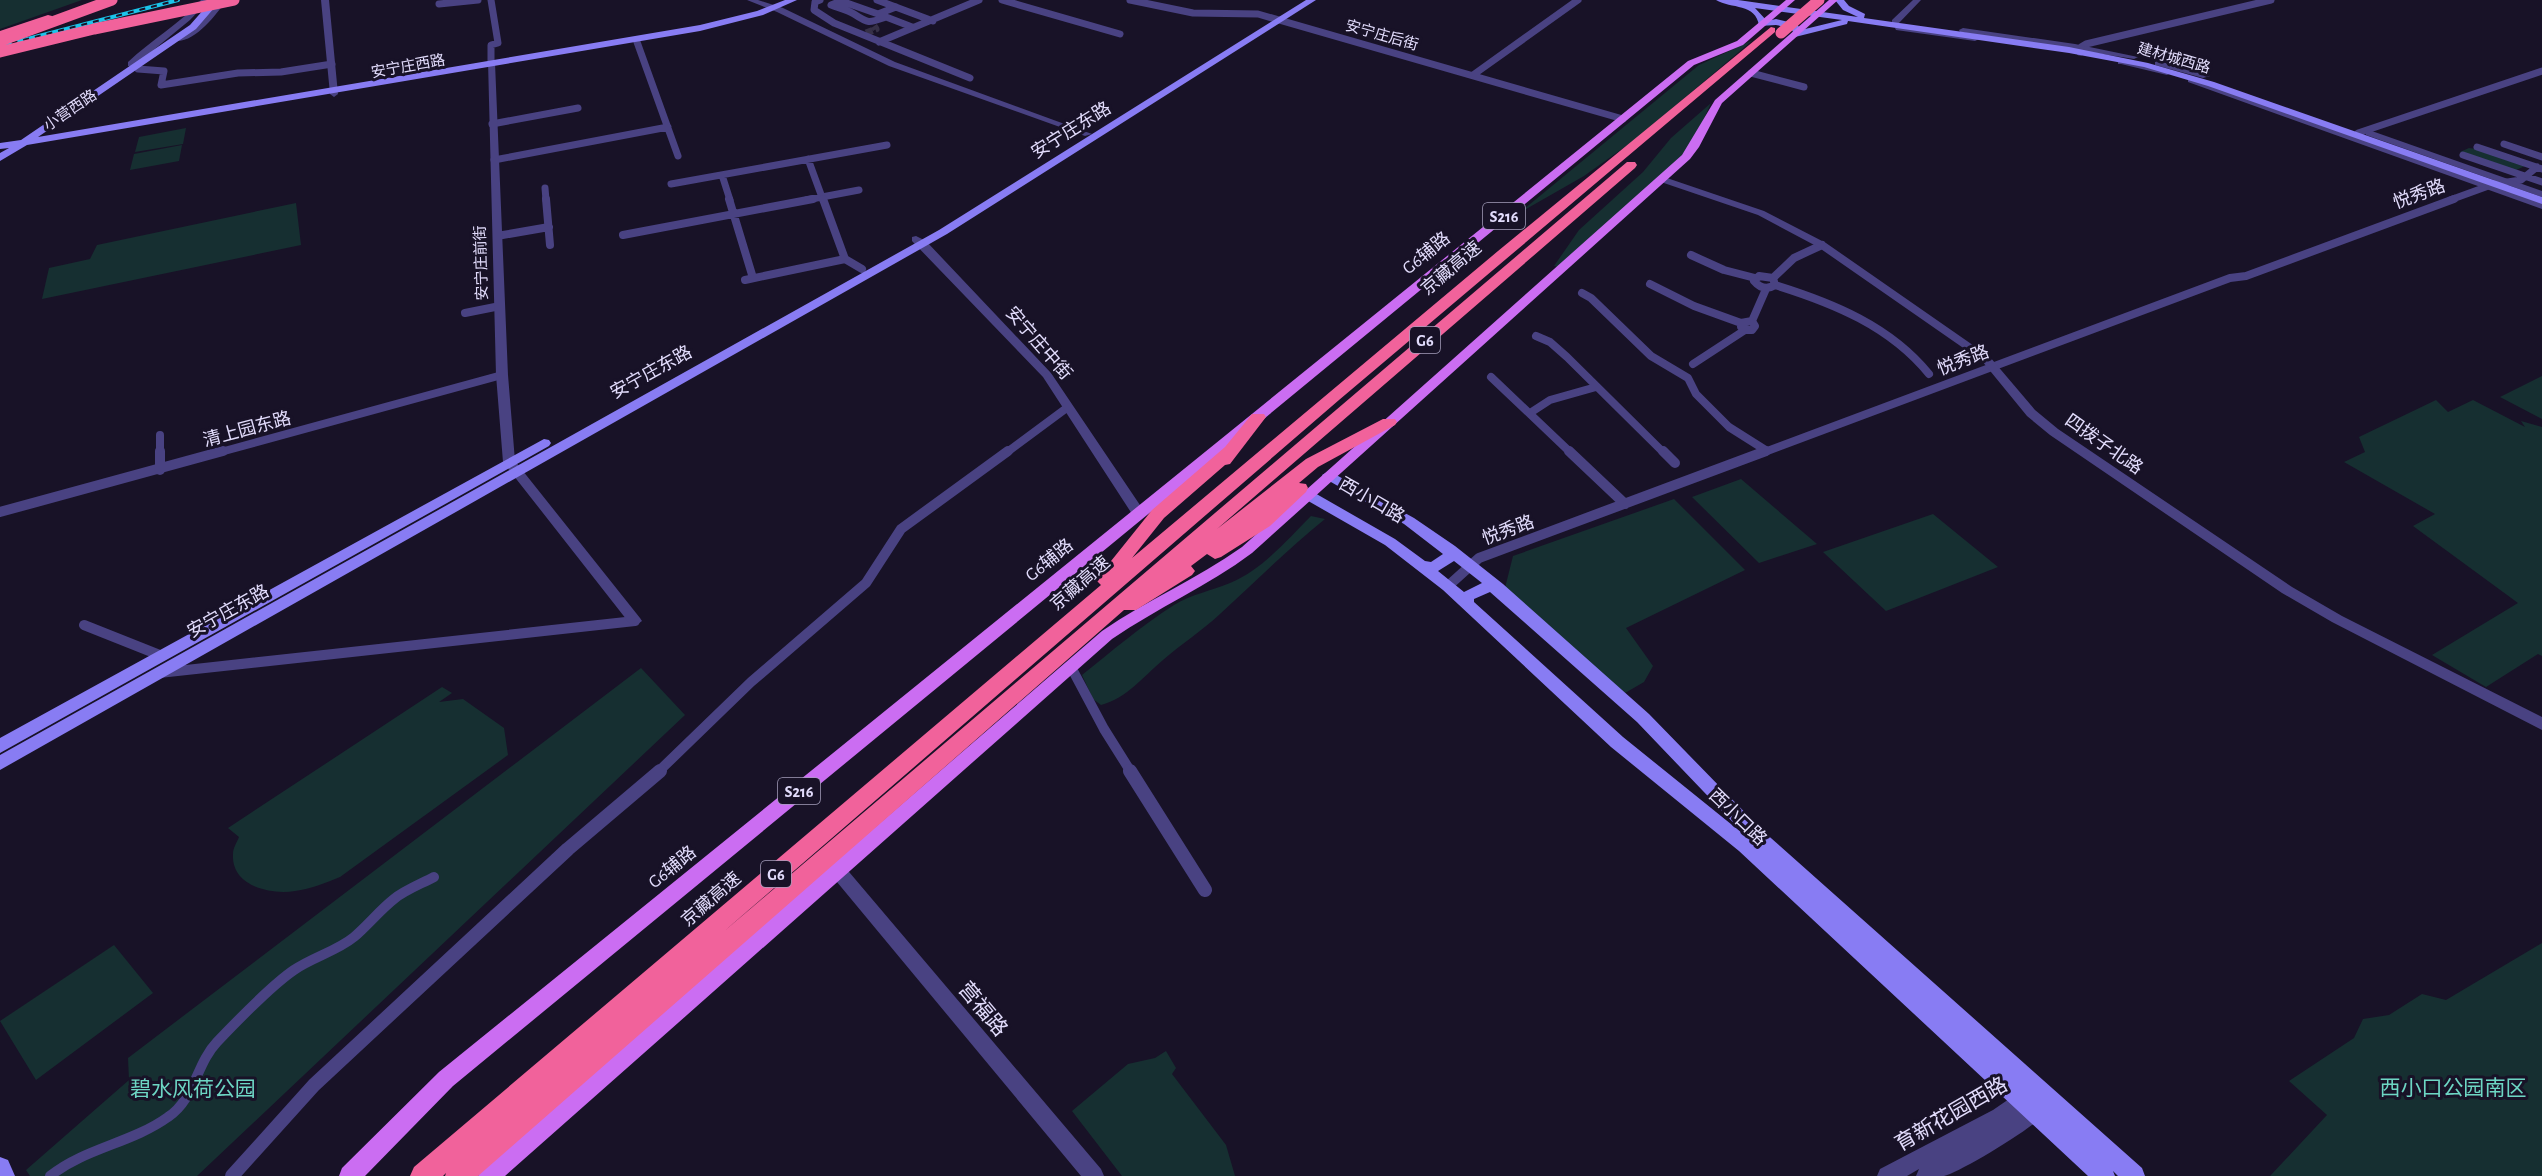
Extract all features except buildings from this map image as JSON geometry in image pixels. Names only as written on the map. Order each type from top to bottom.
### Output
[{"type":"highway","points":[[0,35],[98,0]]},
{"type":"highway","points":[[0,41],[112,0]]},
{"type":"highway","points":[[0,52],[234,0]]},
{"type":"highway","name":"G6","points":[[1780,31],[1806,0]]},
{"type":"highway","name":"G6","points":[[1780,31],[1819,6]]},
{"type":"highway","name":"京藏高速","points":[[423,1176],[1128,571],[1468,283],[1626,153],[1780,31]]},
{"type":"highway","name":"京藏高速","points":[[458,1176],[1070,657],[1652,147],[1780,31]]},
{"type":"highway","points":[[1128,571],[1258,417]]},
{"type":"highway","points":[[1070,657],[1119,612],[1264,522],[1339,450],[1389,422]]},
{"type":"highway","points":[[1079,614],[1158,514],[1231,450]]},
{"type":"main road","name":"小营西路","points":[[0,151],[136,66],[187,27],[211,0]]},
{"type":"main road","name":"小营西路","points":[[0,158],[8,146],[24,142],[193,27],[217,0]]},
{"type":"main road","points":[[778,9],[793,0]]},
{"type":"main road","name":"安宁庄西路","points":[[491,65],[724,26],[804,0]]},
{"type":"main road","name":"安宁庄东路","points":[[0,763],[512,466],[862,269],[919,241],[944,232],[1278,19],[1303,0]]},
{"type":"main road","name":"安宁庄东路","points":[[0,747],[919,241],[1088,134],[1312,0]]},
{"type":"main road","points":[[1720,0],[1786,5]]},
{"type":"main road","points":[[1748,0],[1786,5]]},
{"type":"main road","points":[[1748,0],[1773,0]]},
{"type":"main road","name":"G6辅路","points":[[350,1176],[446,1079],[1691,63],[1735,45],[1780,31],[1819,6],[1833,0]]},
{"type":"main road","points":[[1839,0],[1850,10],[1874,19]]},
{"type":"main road","points":[[1732,2],[1755,11],[1780,31],[1854,21]]},
{"type":"main road","name":"G6辅路","points":[[489,1176],[838,871],[1070,657],[1123,623],[1236,559],[1661,179],[1694,147],[1718,102],[1751,72],[1780,31],[1786,5]]},
{"type":"main road","name":"建材城西路","points":[[1786,5],[1819,6],[1874,19],[2080,49],[2138,61],[2195,76],[2361,132],[2497,183]]},
{"type":"main road","name":"建材城西路","points":[[1819,6],[1838,17],[1854,21],[2080,49],[2145,65],[2199,80],[2542,198]]},
{"type":"main road","name":"安宁庄西路","points":[[8,146],[700,28],[778,9]]},
{"type":"main road","name":"安宁庄西路","points":[[24,142],[334,92]]},
{"type":"main road","name":"西小口路","points":[[1329,476],[1399,515],[1450,549],[1498,588],[1643,718],[1746,825],[2134,1176]]},
{"type":"main road","points":[[1331,507],[1329,501],[1344,489],[1353,489]]},
{"type":"main road","name":"西小口路","points":[[1308,495],[1377,534],[1448,586],[1617,742],[1733,835],[2104,1176]]},
{"type":"main road","points":[[1422,566],[1433,567],[1452,555],[1450,549]]},
{"type":"main road","points":[[1467,603],[1466,597],[1487,586],[1498,588]]},
{"type":"main road","points":[[0,1168],[4,1176]]},
{"type":"street","name":"小营西路","points":[[136,66],[143,52],[182,25],[205,0]]},
{"type":"street","name":"小营西路","points":[[136,66],[199,27],[223,0]]},
{"type":"street","points":[[325,0],[334,92]]},
{"type":"street","points":[[439,4],[478,0]]},
{"type":"street","points":[[491,0],[498,43],[491,45],[491,65]]},
{"type":"street","points":[[751,0],[778,9],[892,64],[1088,134]]},
{"type":"street","points":[[820,0],[815,2],[813,10],[834,23],[970,78]]},
{"type":"street","points":[[877,0],[933,21]]},
{"type":"street","points":[[879,42],[979,0]]},
{"type":"street","points":[[1002,0],[1120,34]]},
{"type":"street","name":"安宁庄后街","points":[[1130,0],[1154,7],[1237,16],[1258,14],[1623,119]]},
{"type":"street","points":[[1154,7],[1166,0]]},
{"type":"street","points":[[1473,75],[1578,0]]},
{"type":"street","points":[[1895,22],[1917,0]]},
{"type":"street","points":[[2080,49],[2271,0]]},
{"type":"street","points":[[896,7],[880,18],[864,22],[831,5],[841,1],[848,3],[870,11],[880,18],[911,28]]},
{"type":"street","points":[[856,17],[870,11]]},
{"type":"street","name":"建材城西路","points":[[1854,21],[2080,54],[2156,70],[2497,183],[2542,206]]},
{"type":"street","points":[[898,24],[911,28]]},
{"type":"street","points":[[637,42],[678,156]]},
{"type":"street","points":[[136,66],[164,71],[161,85],[238,73],[281,72],[332,64]]},
{"type":"street","name":"安宁庄前街","points":[[491,65],[502,375],[512,466]]},
{"type":"street","points":[[2361,132],[2542,70]]},
{"type":"street","points":[[1751,72],[1803,87]]},
{"type":"street","points":[[492,124],[578,108]]},
{"type":"street","points":[[494,160],[668,127]]},
{"type":"street","points":[[2504,144],[2542,157]]},
{"type":"street","points":[[671,184],[887,145]]},
{"type":"street","points":[[2477,147],[2539,168]]},
{"type":"street","points":[[2463,155],[2542,182]]},
{"type":"street","points":[[808,159],[845,259],[862,269]]},
{"type":"street","name":"悦秀路","points":[[1448,586],[1479,558],[2230,278],[2252,273],[2497,183],[2521,180],[2539,168]]},
{"type":"street","points":[[722,175],[734,214],[749,279],[845,259]]},
{"type":"street","name":"四拨子北路","points":[[1661,179],[1751,208],[1792,227],[1822,245],[1979,354],[1992,366],[2022,403],[2054,432],[2279,585],[2337,619],[2542,724]]},
{"type":"street","points":[[545,188],[550,245]]},
{"type":"street","points":[[623,235],[860,190]]},
{"type":"street","points":[[497,236],[549,227]]},
{"type":"street","name":"安宁庄中街","points":[[919,241],[1047,375],[1139,514]]},
{"type":"street","points":[[1650,284],[1694,306],[1752,330],[1755,326],[1752,321],[1779,270],[1798,255],[1822,245]]},
{"type":"street","points":[[1691,255],[1724,270],[1755,278],[1767,276],[1771,284],[1812,296],[1863,321],[1891,338],[1923,364],[1929,374]]},
{"type":"street","points":[[1582,293],[1591,298],[1651,356],[1688,378],[1696,394],[1729,427],[1767,451]]},
{"type":"street","points":[[465,314],[500,306]]},
{"type":"street","points":[[1674,371],[1693,364],[1743,326]]},
{"type":"street","points":[[1536,336],[1550,342],[1675,463]]},
{"type":"street","points":[[1688,378],[1693,364]]},
{"type":"street","name":"清上园东路","points":[[0,512],[502,375]]},
{"type":"street","points":[[1491,377],[1625,504]]},
{"type":"street","points":[[1530,413],[1550,400],[1596,387]]},
{"type":"street","points":[[232,1176],[314,1085],[568,849],[664,767],[751,682],[866,583],[901,529],[1068,407]]},
{"type":"street","points":[[160,435],[160,470]]},
{"type":"street","points":[[512,466],[634,621]]},
{"type":"street","points":[[156,674],[634,621]]},
{"type":"street","points":[[84,625],[162,656]]},
{"type":"street","points":[[1070,657],[1104,729],[1205,890]]},
{"type":"street","name":"营福路","points":[[838,871],[1094,1176]]},
{"type":"street","points":[[50,1176],[60,1168],[100,1149],[124,1141],[169,1118],[187,1099],[202,1064],[216,1042],[279,983],[294,970],[353,938],[395,898],[434,878]]},
{"type":"street","name":"育新花园西路","points":[[1926,1176],[2007,1132],[2028,1106],[2043,1094]]},
{"type":"street","name":"育新花园西路","points":[[1887,1176],[1995,1119],[2028,1106]]},
{"type":"green space","points":[[0,0],[82,0],[0,29]]},
{"type":"green space","points":[[1753,40],[1636,139],[1584,176],[1519,213],[1699,65]]},
{"type":"green space","points":[[1711,103],[1694,141],[1684,154],[1559,267],[1554,266],[1579,230],[1643,172],[1671,138]]},
{"type":"green space","points":[[186,128],[183,144],[135,152],[139,137]]},
{"type":"green space","points":[[182,145],[179,161],[130,170],[134,154]]},
{"type":"green space","points":[[2469,148],[2525,166],[2516,170],[2460,152]]},
{"type":"green space","points":[[296,203],[301,245],[42,299],[49,268],[90,259],[97,245]]},
{"type":"green space","points":[[2542,376],[2542,419],[2500,397]]},
{"type":"green space","points":[[2436,400],[2448,412],[2473,400],[2525,427],[2521,421],[2542,427],[2542,656],[2538,654],[2486,687],[2432,655],[2518,603],[2413,526],[2435,514],[2344,462],[2365,452],[2359,437]]},
{"type":"green space","points":[[1741,479],[1817,544],[1759,563],[1692,497]]},
{"type":"green space","points":[[1674,499],[1745,570],[1626,628],[1653,666],[1644,682],[1625,693],[1505,588],[1513,556]]},
{"type":"green space","points":[[1933,514],[1998,567],[1886,611],[1823,552]]},
{"type":"green space","points":[[1311,516],[1325,519],[1213,620],[1119,697],[1101,705],[1093,699],[1082,675],[1138,630],[1174,605],[1230,583],[1253,570],[1274,554]]},
{"type":"green space","name":"碧水风荷公园","points":[[641,668],[685,715],[197,1176],[30,1176],[26,1170],[129,1080],[128,1058]]},
{"type":"green space","points":[[442,687],[452,693],[439,702],[463,699],[504,728],[508,755],[340,877],[307,889],[285,892],[254,886],[238,874],[233,854],[239,837],[228,828]]},
{"type":"green space","name":"西小口公园南区","points":[[2542,943],[2542,1176],[2270,1176],[2327,1115],[2289,1081],[2354,1038],[2363,1019],[2389,1015],[2422,994],[2446,1000]]},
{"type":"green space","points":[[114,945],[153,993],[36,1080],[0,1021]]},
{"type":"green space","points":[[1166,1051],[1176,1068],[1172,1074],[1226,1145],[1235,1176],[1122,1176],[1072,1111],[1128,1064],[1155,1058]]},
{"type":"tunnel","points":[[866,33],[876,29],[874,26]]},
{"type":"railway","points":[[0,46],[178,0]]}]
